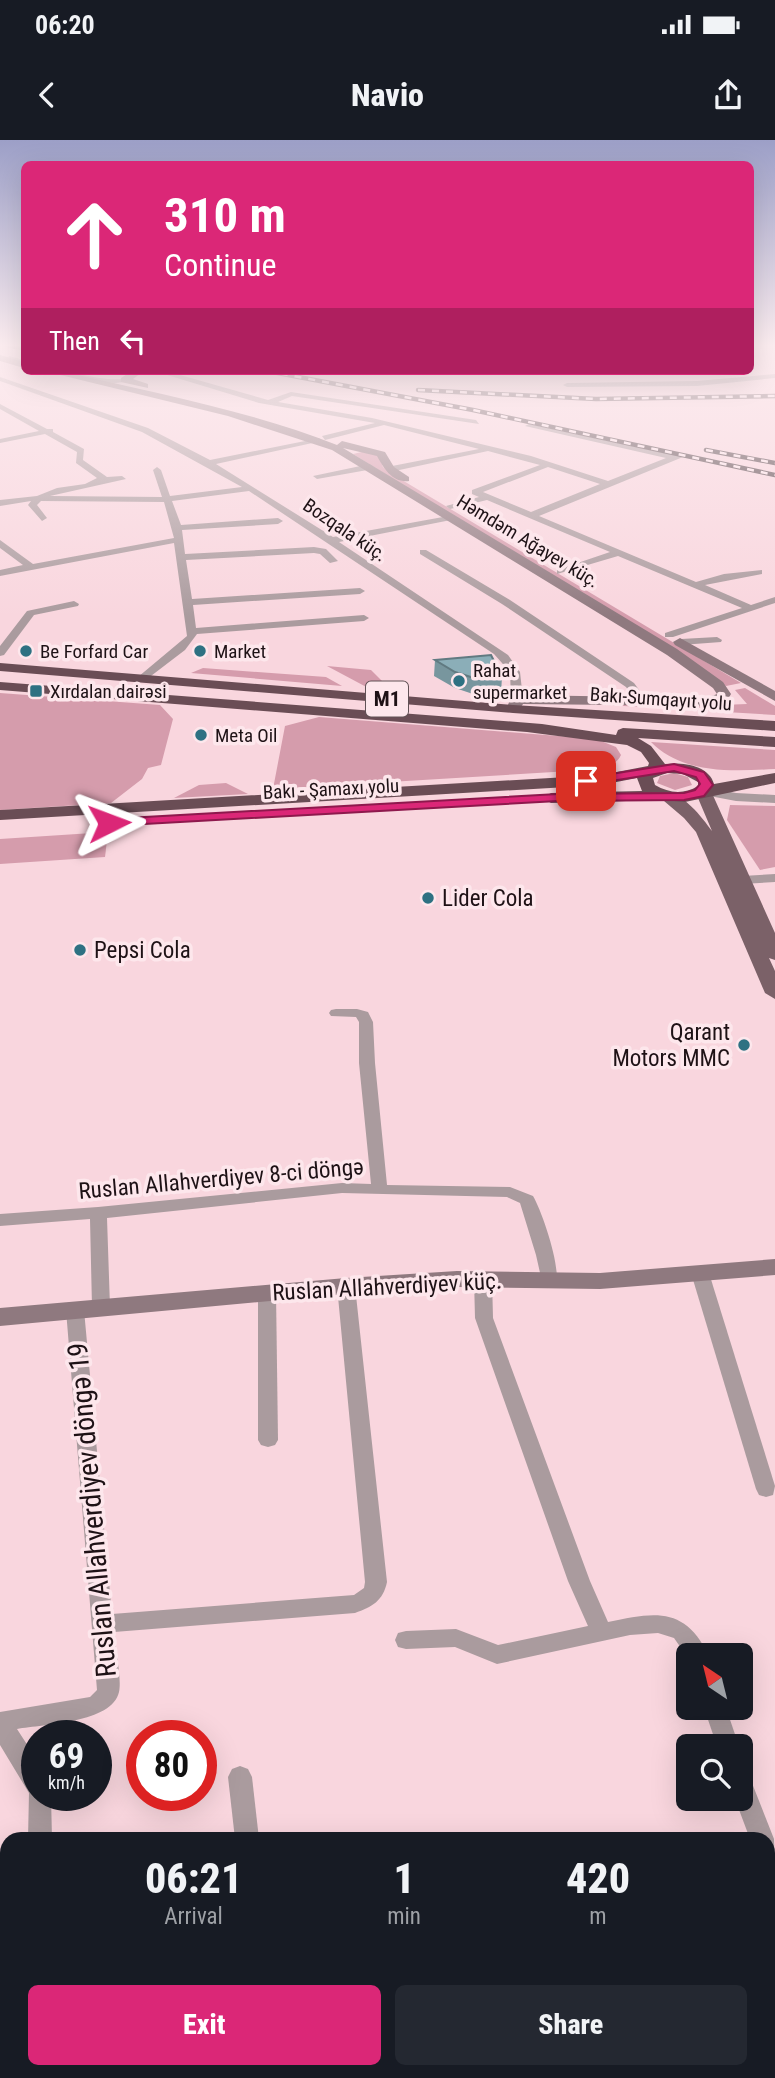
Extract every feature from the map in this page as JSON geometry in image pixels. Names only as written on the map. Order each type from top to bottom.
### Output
[{"type":"highway","name":"Bakı-Sumqayıt yolu","points":[[0,667],[515,704],[775,726]]},
{"type":"highway","name":"Bakı-Sumqayıt yolu","points":[[0,686],[527,728],[775,742]]},
{"type":"highway","points":[[527,728],[631,741],[656,758],[654,770],[645,776],[644,783],[651,790],[665,796]]},
{"type":"highway","points":[[480,789],[592,775],[623,764],[629,754],[627,750],[617,743],[596,736]]},
{"type":"highway","name":"Bakı - Şamaxı yolu","points":[[0,815],[480,789],[601,780],[674,768],[695,772],[706,781],[703,791]]},
{"type":"highway","name":"Bakı - Şamaxı yolu","points":[[0,828],[558,797],[689,796],[775,778]]},
{"type":"main road","points":[[703,791],[742,880],[769,959],[775,993]]},
{"type":"main road","points":[[665,796],[690,814],[704,831],[769,959]]},
{"type":"street","points":[[0,441],[28,435]]},
{"type":"street","points":[[57,435],[81,451],[79,461],[103,480]]},
{"type":"street","name":"Bozqala küç.","points":[[156,435],[251,488],[509,660],[519,680],[515,704]]},
{"type":"street","name":"Həmdəm Ağayev küç.","points":[[308,435],[321,439],[450,511],[672,652],[722,689]]},
{"type":"street","points":[[308,435],[384,456],[390,469],[450,511],[775,697]]},
{"type":"street","points":[[209,463],[335,435]]},
{"type":"street","points":[[434,435],[548,464],[608,484]]},
{"type":"street","points":[[530,516],[677,456],[575,435]]},
{"type":"street","points":[[570,447],[588,438]]},
{"type":"street","points":[[390,469],[488,449]]},
{"type":"street","points":[[548,464],[475,492],[751,608]]},
{"type":"street","points":[[317,476],[370,467]]},
{"type":"street","points":[[143,677],[156,664],[187,643],[193,631],[177,527],[157,470]]},
{"type":"street","points":[[42,518],[32,505],[50,491],[103,480],[122,479]]},
{"type":"street","points":[[0,503],[38,498],[79,501],[167,500],[251,488]]},
{"type":"street","points":[[329,541],[450,511],[486,498]]},
{"type":"street","points":[[177,527],[278,521]]},
{"type":"street","points":[[0,573],[179,540]]},
{"type":"street","points":[[0,543],[31,567]]},
{"type":"street","points":[[181,557],[314,550],[323,551],[333,561]]},
{"type":"street","points":[[423,552],[506,602],[630,685],[642,702]]},
{"type":"street","points":[[560,572],[617,553]]},
{"type":"street","points":[[695,585],[759,572]]},
{"type":"street","points":[[188,602],[360,591]]},
{"type":"street","points":[[669,635],[775,600]]},
{"type":"street","points":[[0,653],[31,613],[74,604]]},
{"type":"street","points":[[193,631],[364,618]]},
{"type":"street","points":[[681,642],[717,640]]},
{"type":"street","points":[[515,704],[708,702],[722,698],[722,689],[751,683]]},
{"type":"street","points":[[703,791],[736,797],[775,799]]},
{"type":"street","points":[[742,880],[775,878]]},
{"type":"street","points":[[336,1013],[357,1013],[363,1015],[366,1022],[367,1063],[380,1180],[378,1188]]},
{"type":"street","name":"Ruslan Allahverdiyev 8-ci döngə","points":[[0,1220],[98,1213],[342,1188],[510,1192],[527,1200],[545,1255],[549,1282]]},
{"type":"street","points":[[98,1213],[101,1307]]},
{"type":"street","name":"Ruslan Allahverdiyev küç.","points":[[0,1317],[346,1286],[482,1279],[600,1282],[775,1267]]},
{"type":"street","points":[[699,1273],[766,1489]]},
{"type":"street","points":[[482,1279],[484,1318],[579,1581],[601,1632]]},
{"type":"street","points":[[103,1624],[355,1604],[369,1599],[375,1590],[376,1582],[346,1286]]},
{"type":"street","points":[[267,1292],[268,1440]]},
{"type":"street","name":"Ruslan Allahverdiyev döngə 19","points":[[21,1759],[9,1744],[2,1721],[94,1706],[102,1701],[108,1691],[75,1310]]},
{"type":"street","points":[[406,1640],[456,1638],[498,1655],[656,1622],[673,1625],[686,1635],[691,1643]]},
{"type":"street","points":[[240,1777],[246,1832]]},
{"type":"street","points":[[39,1811],[40,1832]]},
{"type":"street","points":[[751,1811],[759,1832]]},
{"type":"shaded area","points":[[366,451],[379,456],[383,467],[392,474],[741,683],[726,686],[353,454]]},
{"type":"shaded area","points":[[327,666],[371,670],[386,685],[372,690]]},
{"type":"shaded area","points":[[203,668],[326,677],[342,686],[191,673]]},
{"type":"shaded area","points":[[745,688],[775,706],[775,715],[556,702],[670,707],[747,704],[735,690]]},
{"type":"shaded area","points":[[0,693],[160,705],[173,719],[161,765],[148,768],[142,779],[111,803],[0,810]]},
{"type":"shaded area","points":[[319,717],[596,739],[616,747],[621,755],[611,765],[587,770],[273,789],[285,726]]},
{"type":"shaded area","points":[[651,742],[775,750],[775,769],[726,770],[694,766],[664,753]]},
{"type":"shaded area","points":[[674,773],[688,777],[692,785],[675,790],[657,783],[660,776]]},
{"type":"shaded area","points":[[226,783],[248,794],[174,798],[199,785]]},
{"type":"shaded area","points":[[730,805],[775,806],[775,867],[760,870],[727,820]]},
{"type":"shaded area","points":[[108,832],[105,857],[0,864],[0,839]]},
{"type":"building","points":[[491,655],[502,677],[474,678],[455,672],[435,660]]},
{"type":"railway","points":[[591,435],[775,475]]},
{"type":"railway","points":[[706,450],[775,463]]},
{"type":"place","name":"Be Forfard Car","points":[[26,651]]},
{"type":"place","name":"Market","points":[[200,651]]},
{"type":"place","name":"Rahat supermarket","points":[[459,681]]},
{"type":"place","name":"Xırdalan dairəsi","points":[[36,691]]},
{"type":"place","name":"Meta Oil","points":[[201,735]]},
{"type":"place","name":"Lider Cola","points":[[428,898]]},
{"type":"place","name":"Pepsi Cola","points":[[80,950]]},
{"type":"place","name":"Qarant Motors MMC","points":[[744,1045]]},
{"type":"route","points":[[109,823],[558,797],[684,797],[699,793],[707,785],[700,775],[674,768],[586,781]]}]
